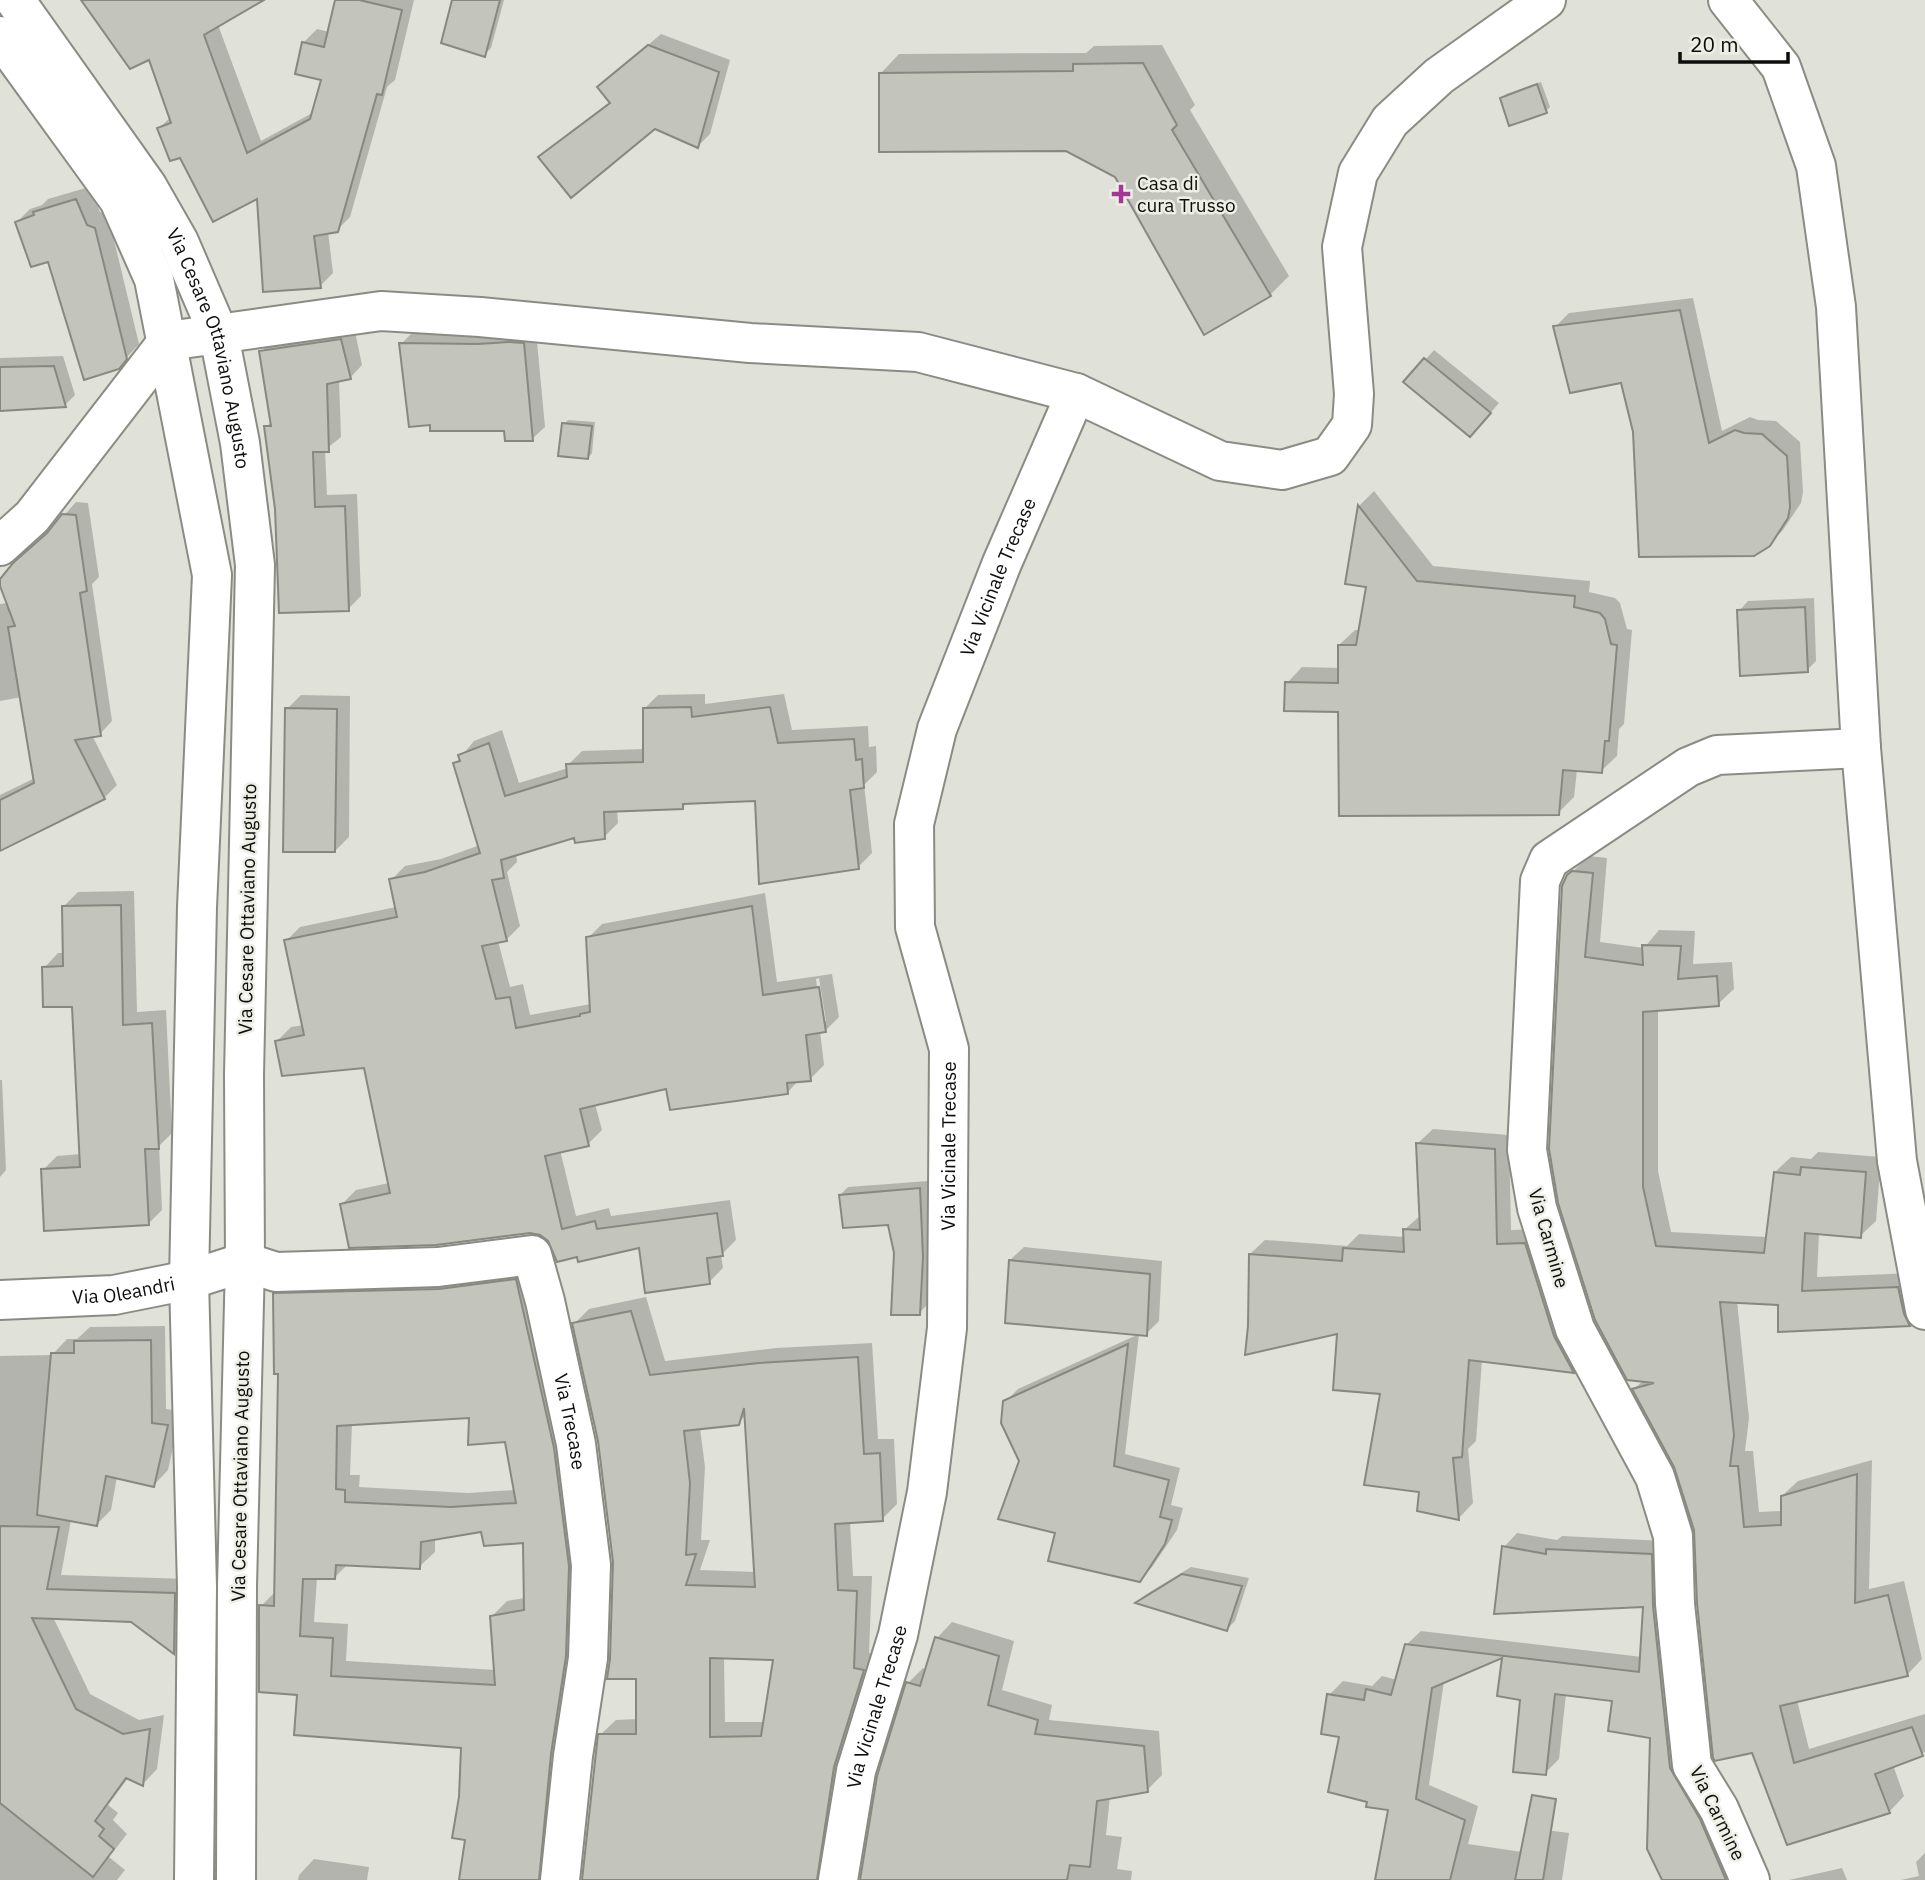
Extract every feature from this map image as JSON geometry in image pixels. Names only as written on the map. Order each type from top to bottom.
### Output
[{"type":"street","name":"Via Cesare Ottaviano Augusto","points":[[15,0],[147,186],[179,243],[219,335],[240,443],[255,565],[244,1061],[245,1262],[237,1587],[236,1880]]},
{"type":"street","points":[[0,546],[32,517],[167,341],[380,311],[480,317],[750,343],[918,352],[1076,393],[1220,461],[1282,470],[1330,456],[1352,425],[1354,394],[1342,247],[1358,173],[1391,121],[1440,76],[1546,0]]},
{"type":"street","points":[[1728,0],[1781,67],[1816,166],[1836,307],[1861,748],[1896,1161],[1925,1310]]},
{"type":"street","name":"Via Cesare Ottaviano Augusto","points":[[0,36],[119,200],[154,279],[212,575],[197,907],[189,1280],[197,1587],[194,1880]]},
{"type":"street","name":"Via Vicinale Trecase","points":[[838,1880],[856,1771],[898,1634],[927,1492],[947,1328],[949,1049],[915,927],[915,824],[937,729],[1002,563],[1076,393]]},
{"type":"street","name":"Via Carmine","points":[[1750,1880],[1719,1809],[1692,1765],[1675,1604],[1673,1536],[1655,1477],[1575,1329],[1536,1208],[1527,1150],[1540,881],[1549,860],[1688,767],[1717,755],[1861,748]]},
{"type":"street","name":"Via Trecase","points":[[245,1262],[276,1272],[438,1267],[532,1255],[545,1301],[576,1444],[592,1565],[588,1658],[573,1756],[560,1880]]},
{"type":"street","name":"Via Oleandri","points":[[0,1300],[114,1295],[189,1280],[245,1262]]},
{"type":"building","points":[[81,0],[264,0],[204,35],[247,153],[310,119],[321,80],[295,74],[302,42],[324,47],[335,0],[359,0],[402,10],[382,95],[377,94],[338,232],[314,236],[321,288],[263,292],[257,199],[213,222],[180,158],[170,161],[157,128],[171,123],[149,60],[130,69]]},
{"type":"building","points":[[452,0],[500,0],[485,57],[441,43]]},
{"type":"building","points":[[648,45],[719,72],[698,148],[655,129],[571,198],[538,157],[610,103],[597,87]]},
{"type":"building","points":[[1143,63],[1177,125],[1172,130],[1271,296],[1204,335],[1115,177],[1066,151],[879,152],[879,73],[1073,71],[1073,64]]},
{"type":"building","points":[[1537,84],[1547,113],[1509,126],[1500,98]]},
{"type":"building","points":[[76,199],[87,225],[95,228],[127,359],[119,369],[84,380],[48,262],[31,267],[15,222],[34,215],[33,212]]},
{"type":"building","points":[[1680,310],[1709,443],[1735,430],[1762,434],[1787,456],[1790,507],[1788,518],[1770,546],[1754,556],[1639,557],[1633,432],[1621,383],[1570,393],[1553,326]]},
{"type":"building","points":[[341,339],[351,379],[327,384],[329,452],[313,452],[315,507],[345,506],[349,611],[279,613],[275,509],[264,426],[271,426],[259,351]]},
{"type":"building","points":[[399,343],[524,343],[533,441],[505,441],[504,431],[430,431],[430,425],[409,427]]},
{"type":"building","points":[[1424,358],[1491,413],[1470,437],[1403,382]]},
{"type":"building","points":[[54,366],[66,407],[0,411],[0,367]]},
{"type":"building","points":[[562,423],[592,426],[588,459],[558,456]]},
{"type":"building","points":[[1358,505],[1417,581],[1575,596],[1574,607],[1600,613],[1605,619],[1611,644],[1617,645],[1609,741],[1605,741],[1602,773],[1563,770],[1559,815],[1339,816],[1338,712],[1284,711],[1285,682],[1338,683],[1338,645],[1356,645],[1366,587],[1345,584]]},
{"type":"building","points":[[62,514],[76,515],[87,591],[80,593],[101,736],[75,740],[105,799],[0,851],[0,800],[34,783],[8,627],[15,626],[0,586],[0,579],[13,563],[47,533]]},
{"type":"building","points":[[1805,607],[1808,672],[1740,676],[1737,610]]},
{"type":"building","points":[[691,707],[692,717],[770,707],[778,743],[854,739],[856,760],[862,759],[864,788],[850,790],[859,869],[759,884],[755,801],[683,804],[683,809],[604,812],[605,839],[575,843],[574,838],[501,860],[504,878],[492,880],[507,941],[482,946],[496,999],[510,997],[516,1028],[590,1012],[586,937],[752,906],[763,995],[819,987],[826,1032],[806,1035],[811,1081],[787,1083],[788,1094],[670,1110],[666,1089],[580,1109],[589,1146],[545,1156],[562,1229],[595,1221],[597,1229],[717,1213],[723,1256],[707,1258],[710,1284],[645,1293],[639,1248],[578,1262],[577,1257],[557,1262],[548,1241],[540,1235],[530,1233],[436,1245],[349,1248],[340,1204],[390,1193],[364,1068],[282,1076],[275,1041],[304,1035],[284,940],[397,917],[389,879],[425,872],[480,853],[453,763],[460,761],[458,755],[489,743],[505,796],[567,777],[566,764],[643,762],[643,708]]},
{"type":"building","points":[[285,708],[337,709],[335,852],[283,852]]},
{"type":"building","points":[[1572,871],[1593,873],[1585,957],[1643,965],[1642,945],[1681,946],[1678,979],[1717,976],[1719,1006],[1643,1012],[1643,1187],[1656,1246],[1764,1253],[1774,1172],[1800,1175],[1801,1167],[1866,1172],[1861,1238],[1805,1233],[1802,1291],[1898,1287],[1904,1314],[1910,1326],[1778,1332],[1778,1305],[1720,1302],[1734,1435],[1730,1466],[1738,1466],[1744,1527],[1781,1525],[1781,1496],[1857,1474],[1855,1603],[1888,1595],[1908,1676],[1780,1706],[1794,1763],[1912,1727],[1923,1756],[1875,1774],[1890,1813],[1787,1845],[1752,1753],[1715,1761],[1713,1758],[1697,1603],[1694,1530],[1674,1467],[1632,1389],[1654,1383],[1627,1380],[1595,1320],[1558,1203],[1549,1149],[1562,886]]},
{"type":"building","points":[[121,905],[123,1025],[152,1023],[159,1149],[145,1149],[149,1225],[44,1231],[41,1169],[80,1167],[72,1007],[43,1007],[42,967],[63,966],[62,906]]},
{"type":"building","points":[[1416,1143],[1495,1149],[1497,1244],[1525,1243],[1554,1336],[1574,1373],[1469,1360],[1462,1457],[1453,1458],[1459,1520],[1417,1511],[1419,1492],[1364,1485],[1380,1394],[1333,1390],[1337,1334],[1245,1355],[1249,1254],[1342,1261],[1343,1248],[1404,1252],[1403,1229],[1420,1230]]},
{"type":"building","points":[[920,1188],[923,1257],[920,1315],[891,1315],[894,1253],[888,1225],[843,1228],[839,1195]]},
{"type":"building","points":[[1009,1260],[1150,1274],[1147,1336],[1005,1323]]},
{"type":"building","points":[[516,1279],[554,1448],[569,1566],[566,1656],[551,1754],[539,1880],[459,1880],[465,1840],[452,1838],[459,1797],[461,1748],[294,1735],[297,1695],[259,1692],[259,1605],[274,1606],[278,1374],[274,1374],[273,1293],[439,1289]],"holes":[[[469,1418],[468,1445],[505,1442],[516,1503],[451,1507],[345,1502],[345,1490],[336,1489],[337,1426]],[[481,1532],[484,1546],[523,1543],[524,1610],[490,1616],[495,1685],[331,1676],[333,1638],[300,1636],[303,1579],[335,1579],[336,1565],[420,1569],[421,1542]]]},
{"type":"building","points":[[631,1311],[650,1375],[759,1363],[858,1357],[864,1454],[880,1453],[883,1521],[835,1524],[838,1590],[857,1591],[854,1668],[864,1670],[834,1767],[817,1880],[582,1880],[598,1734],[636,1734],[636,1679],[607,1679],[613,1562],[598,1441],[572,1323]],"holes":[[[744,1408],[755,1587],[686,1585],[696,1554],[686,1555],[690,1483],[684,1431],[739,1425]],[[710,1658],[773,1660],[761,1736],[710,1737]]]},
{"type":"building","points":[[151,1340],[152,1423],[168,1425],[154,1487],[106,1476],[97,1526],[37,1515],[51,1353],[74,1353],[74,1341]]},
{"type":"building","points":[[1128,1344],[1114,1466],[1169,1480],[1160,1517],[1172,1520],[1165,1544],[1140,1582],[1048,1561],[1055,1533],[998,1519],[1019,1461],[1001,1423],[1003,1401]]},
{"type":"building","points":[[0,1526],[59,1527],[47,1589],[175,1593],[174,1654],[131,1622],[32,1618],[76,1709],[123,1734],[150,1729],[143,1786],[126,1778],[95,1821],[104,1829],[99,1836],[114,1849],[93,1877],[0,1803]]},
{"type":"building","points":[[1502,1546],[1546,1554],[1546,1549],[1652,1554],[1653,1606],[1670,1768],[1700,1819],[1726,1880],[1662,1880],[1647,1849],[1650,1738],[1608,1731],[1612,1701],[1555,1694],[1546,1775],[1513,1772],[1520,1700],[1497,1696],[1502,1658],[1432,1688],[1416,1799],[1465,1820],[1450,1880],[1375,1880],[1388,1810],[1366,1807],[1367,1802],[1328,1792],[1339,1737],[1321,1734],[1327,1694],[1364,1700],[1366,1689],[1391,1695],[1405,1644],[1639,1672],[1643,1607],[1494,1614]]},
{"type":"building","points":[[1182,1574],[1242,1586],[1227,1631],[1135,1603]]},
{"type":"building","points":[[935,1637],[999,1656],[988,1705],[1038,1720],[1035,1734],[1144,1746],[1148,1792],[1097,1801],[1090,1867],[1070,1865],[1067,1880],[860,1880],[877,1776],[906,1682],[920,1686]]},
{"type":"building","points":[[1532,1795],[1556,1799],[1543,1880],[1515,1880]]},
{"type":"place","name":"Casa di cura Trusso","points":[[1121,194]]}]
